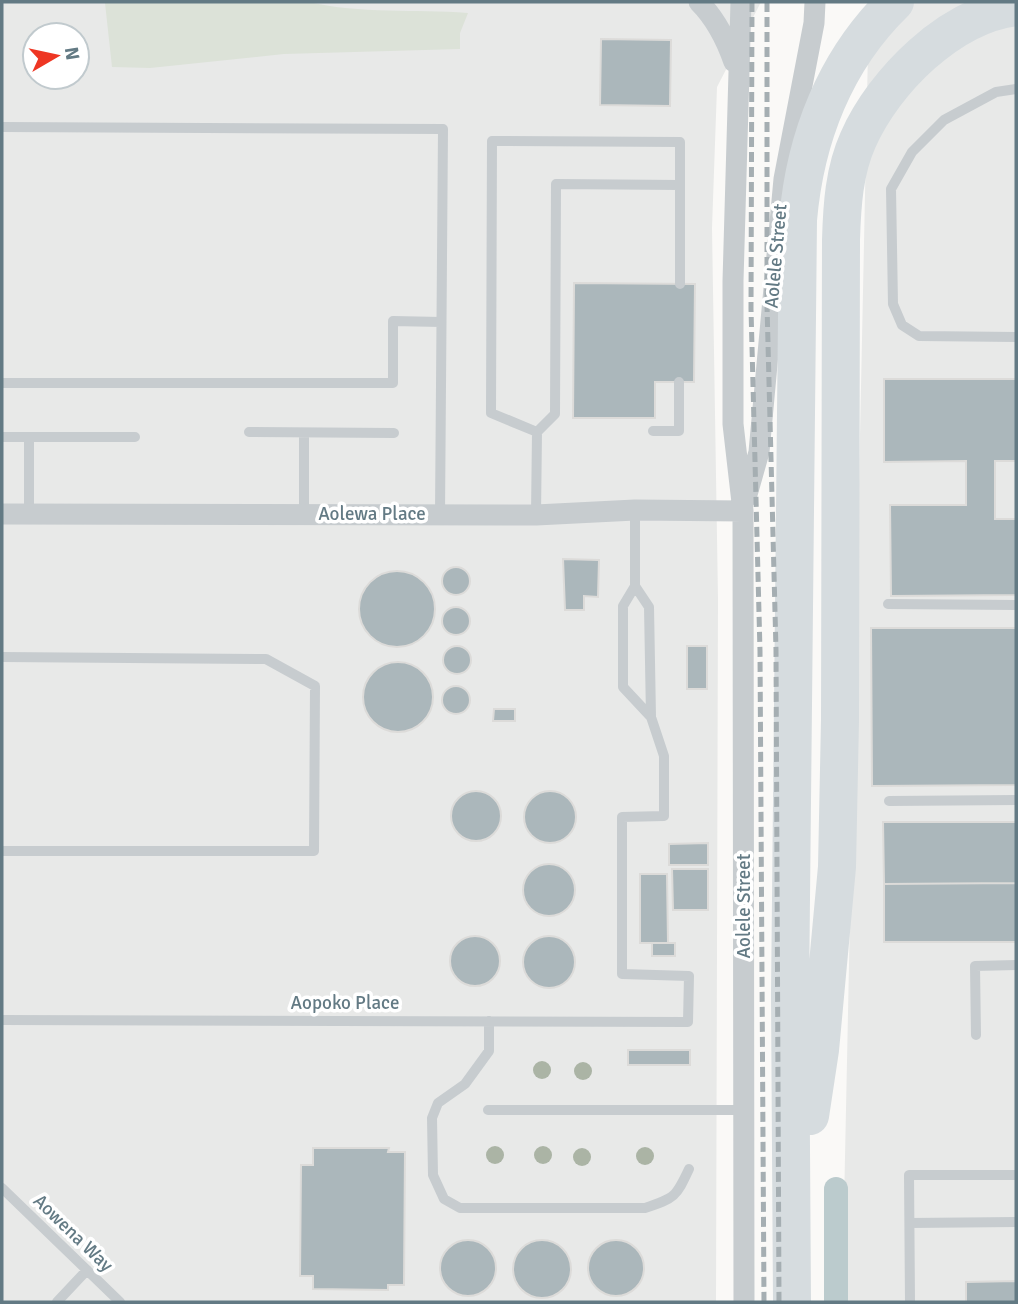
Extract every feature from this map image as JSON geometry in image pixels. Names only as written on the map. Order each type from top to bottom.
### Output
[{"type":"highway","points":[[792,1302],[790,995],[798,220],[801,186],[817,124],[830,94],[847,60],[895,2]]},
{"type":"highway","points":[[793,1221],[820,1050],[837,867],[841,240],[842,205],[847,173],[857,141],[874,109],[916,60],[958,29],[982,16],[1016,6]]},
{"type":"street","points":[[699,2],[725,37],[738,74]]},
{"type":"street","name":"Aolele Street","points":[[741,2],[733,281],[733,424],[743,510],[744,1302]]},
{"type":"street","name":"Aolele Street","points":[[743,510],[758,452],[784,179],[816,2]]},
{"type":"street","name":"Aolewa Place","points":[[2,514],[536,515],[635,510],[743,510]]},
{"type":"lane","points":[[1016,89],[996,92],[944,120],[912,152],[891,189],[892,304],[902,325],[919,336],[1016,337]]},
{"type":"lane","points":[[2,127],[443,129],[440,514]]},
{"type":"lane","points":[[537,432],[491,414],[492,141],[680,142],[680,284]]},
{"type":"lane","points":[[536,515],[537,432],[555,414],[556,184],[680,185]]},
{"type":"lane","points":[[2,383],[393,383],[393,321],[442,322]]},
{"type":"lane","points":[[653,431],[679,431],[679,382]]},
{"type":"lane","points":[[249,432],[394,433]]},
{"type":"lane","points":[[304,433],[304,514]]},
{"type":"lane","points":[[2,437],[135,437]]},
{"type":"lane","points":[[29,437],[30,514]]},
{"type":"lane","points":[[635,510],[635,586],[623,606],[623,687],[651,717]]},
{"type":"lane","points":[[635,586],[649,607],[651,717]]},
{"type":"lane","points":[[888,604],[1016,605]]},
{"type":"lane","points":[[2,657],[266,659],[316,686],[314,851],[2,850]]},
{"type":"lane","name":"Aopoko Place","points":[[2,1020],[688,1023],[689,976],[622,974],[622,817],[664,817],[664,756],[651,717]]},
{"type":"lane","points":[[889,802],[1016,800]]},
{"type":"lane","points":[[976,1035],[975,966],[1016,965]]},
{"type":"lane","points":[[489,1021],[489,1051],[465,1084],[439,1103],[432,1118],[433,1175],[444,1199],[460,1208],[645,1208],[663,1202],[678,1192],[689,1169]]},
{"type":"lane","points":[[488,1110],[744,1110]]},
{"type":"lane","points":[[910,1302],[909,1175],[1016,1175]]},
{"type":"lane","name":"Aowena Way","points":[[2,1188],[120,1302]]},
{"type":"lane","points":[[910,1223],[1016,1222]]},
{"type":"lane","points":[[57,1302],[86,1270]]},
{"type":"shaded area","points":[[2,2],[761,2],[717,87],[712,228],[718,599],[716,1302],[2,1302]]},
{"type":"shaded area","points":[[2,2],[309,2],[368,10],[468,13],[460,33],[460,49],[284,54],[150,68],[112,67],[105,3]]},
{"type":"shaded area","points":[[869,2],[1016,2],[1016,1302],[842,1302]]},
{"type":"building","points":[[601,39],[671,40],[670,106],[600,105]]},
{"type":"building","points":[[574,283],[695,284],[694,382],[655,382],[655,418],[573,418]]},
{"type":"building","points":[[884,379],[1016,379],[1016,461],[995,461],[995,519],[1016,519],[1016,595],[891,596],[890,505],[966,505],[966,461],[884,462]]},
{"type":"building","points":[[563,559],[599,560],[598,597],[584,596],[584,610],[565,610]]},
{"type":"building","points":[[456,567],[466,571],[470,581],[466,591],[456,595],[446,591],[442,581],[446,571]]},
{"type":"building","points":[[397,571],[411,574],[424,582],[432,595],[435,609],[432,623],[424,636],[411,644],[397,647],[383,644],[370,636],[362,623],[359,609],[362,595],[370,582],[383,574]]},
{"type":"building","points":[[456,607],[466,611],[470,621],[466,631],[456,635],[446,631],[442,621],[446,611]]},
{"type":"building","points":[[871,628],[1016,628],[1016,785],[872,786]]},
{"type":"building","points":[[457,646],[467,650],[471,660],[467,670],[457,674],[447,670],[443,660],[447,650]]},
{"type":"building","points":[[687,646],[707,646],[707,689],[687,689]]},
{"type":"building","points":[[398,662],[423,672],[433,697],[423,722],[398,732],[373,722],[363,697],[373,672]]},
{"type":"building","points":[[456,686],[466,690],[470,700],[466,710],[456,714],[446,710],[442,700],[446,690]]},
{"type":"building","points":[[494,709],[515,709],[515,721],[493,721]]},
{"type":"building","points":[[476,791],[494,798],[501,816],[494,834],[476,841],[458,834],[451,816],[458,798]]},
{"type":"building","points":[[550,791],[560,793],[568,799],[574,807],[574,827],[568,835],[560,841],[550,843],[540,841],[532,835],[526,827],[524,817],[526,807],[532,799],[540,793]]},
{"type":"building","points":[[883,822],[1016,822],[1016,883],[884,884]]},
{"type":"building","points":[[708,843],[708,865],[669,865],[669,844]]},
{"type":"building","points":[[549,864],[559,866],[567,872],[573,880],[573,900],[567,908],[559,914],[549,916],[539,914],[531,908],[525,900],[523,890],[525,880],[531,872],[539,866]]},
{"type":"building","points":[[672,869],[708,869],[708,910],[673,910]]},
{"type":"building","points":[[640,874],[667,874],[668,943],[640,943]]},
{"type":"building","points":[[1016,883],[1016,942],[884,942],[884,884]]},
{"type":"building","points":[[475,936],[493,943],[500,961],[493,979],[475,986],[457,979],[450,961],[457,943]]},
{"type":"building","points":[[549,936],[559,938],[567,944],[573,952],[573,972],[567,980],[559,986],[549,988],[539,986],[531,980],[525,972],[523,962],[525,952],[531,944],[539,938]]},
{"type":"building","points":[[652,943],[675,943],[675,956],[652,956]]},
{"type":"building","points":[[628,1050],[690,1050],[690,1065],[628,1065]]},
{"type":"building","points":[[313,1148],[389,1148],[388,1152],[405,1152],[404,1285],[388,1285],[388,1290],[313,1289],[313,1276],[300,1276],[301,1165],[313,1165]]},
{"type":"building","points":[[462,1240],[474,1240],[484,1244],[492,1252],[496,1268],[492,1284],[484,1292],[474,1296],[462,1296],[452,1292],[444,1284],[440,1274],[440,1262],[444,1252],[452,1244]]},
{"type":"building","points":[[536,1240],[548,1240],[563,1248],[571,1263],[571,1275],[563,1290],[548,1298],[536,1298],[521,1290],[513,1275],[513,1263],[521,1248]]},
{"type":"building","points":[[610,1240],[622,1240],[636,1248],[644,1262],[642,1279],[636,1288],[622,1296],[610,1296],[593,1284],[588,1274],[588,1262],[600,1245]]},
{"type":"building","points":[[1016,1281],[1016,1302],[966,1302],[966,1282]]},
{"type":"waterway","points":[[836,1189],[836,1302]]},
{"type":"railway","points":[[752,2],[751,309],[760,651],[764,1302]]},
{"type":"railway","points":[[767,2],[767,305],[776,650],[779,1302]]}]
